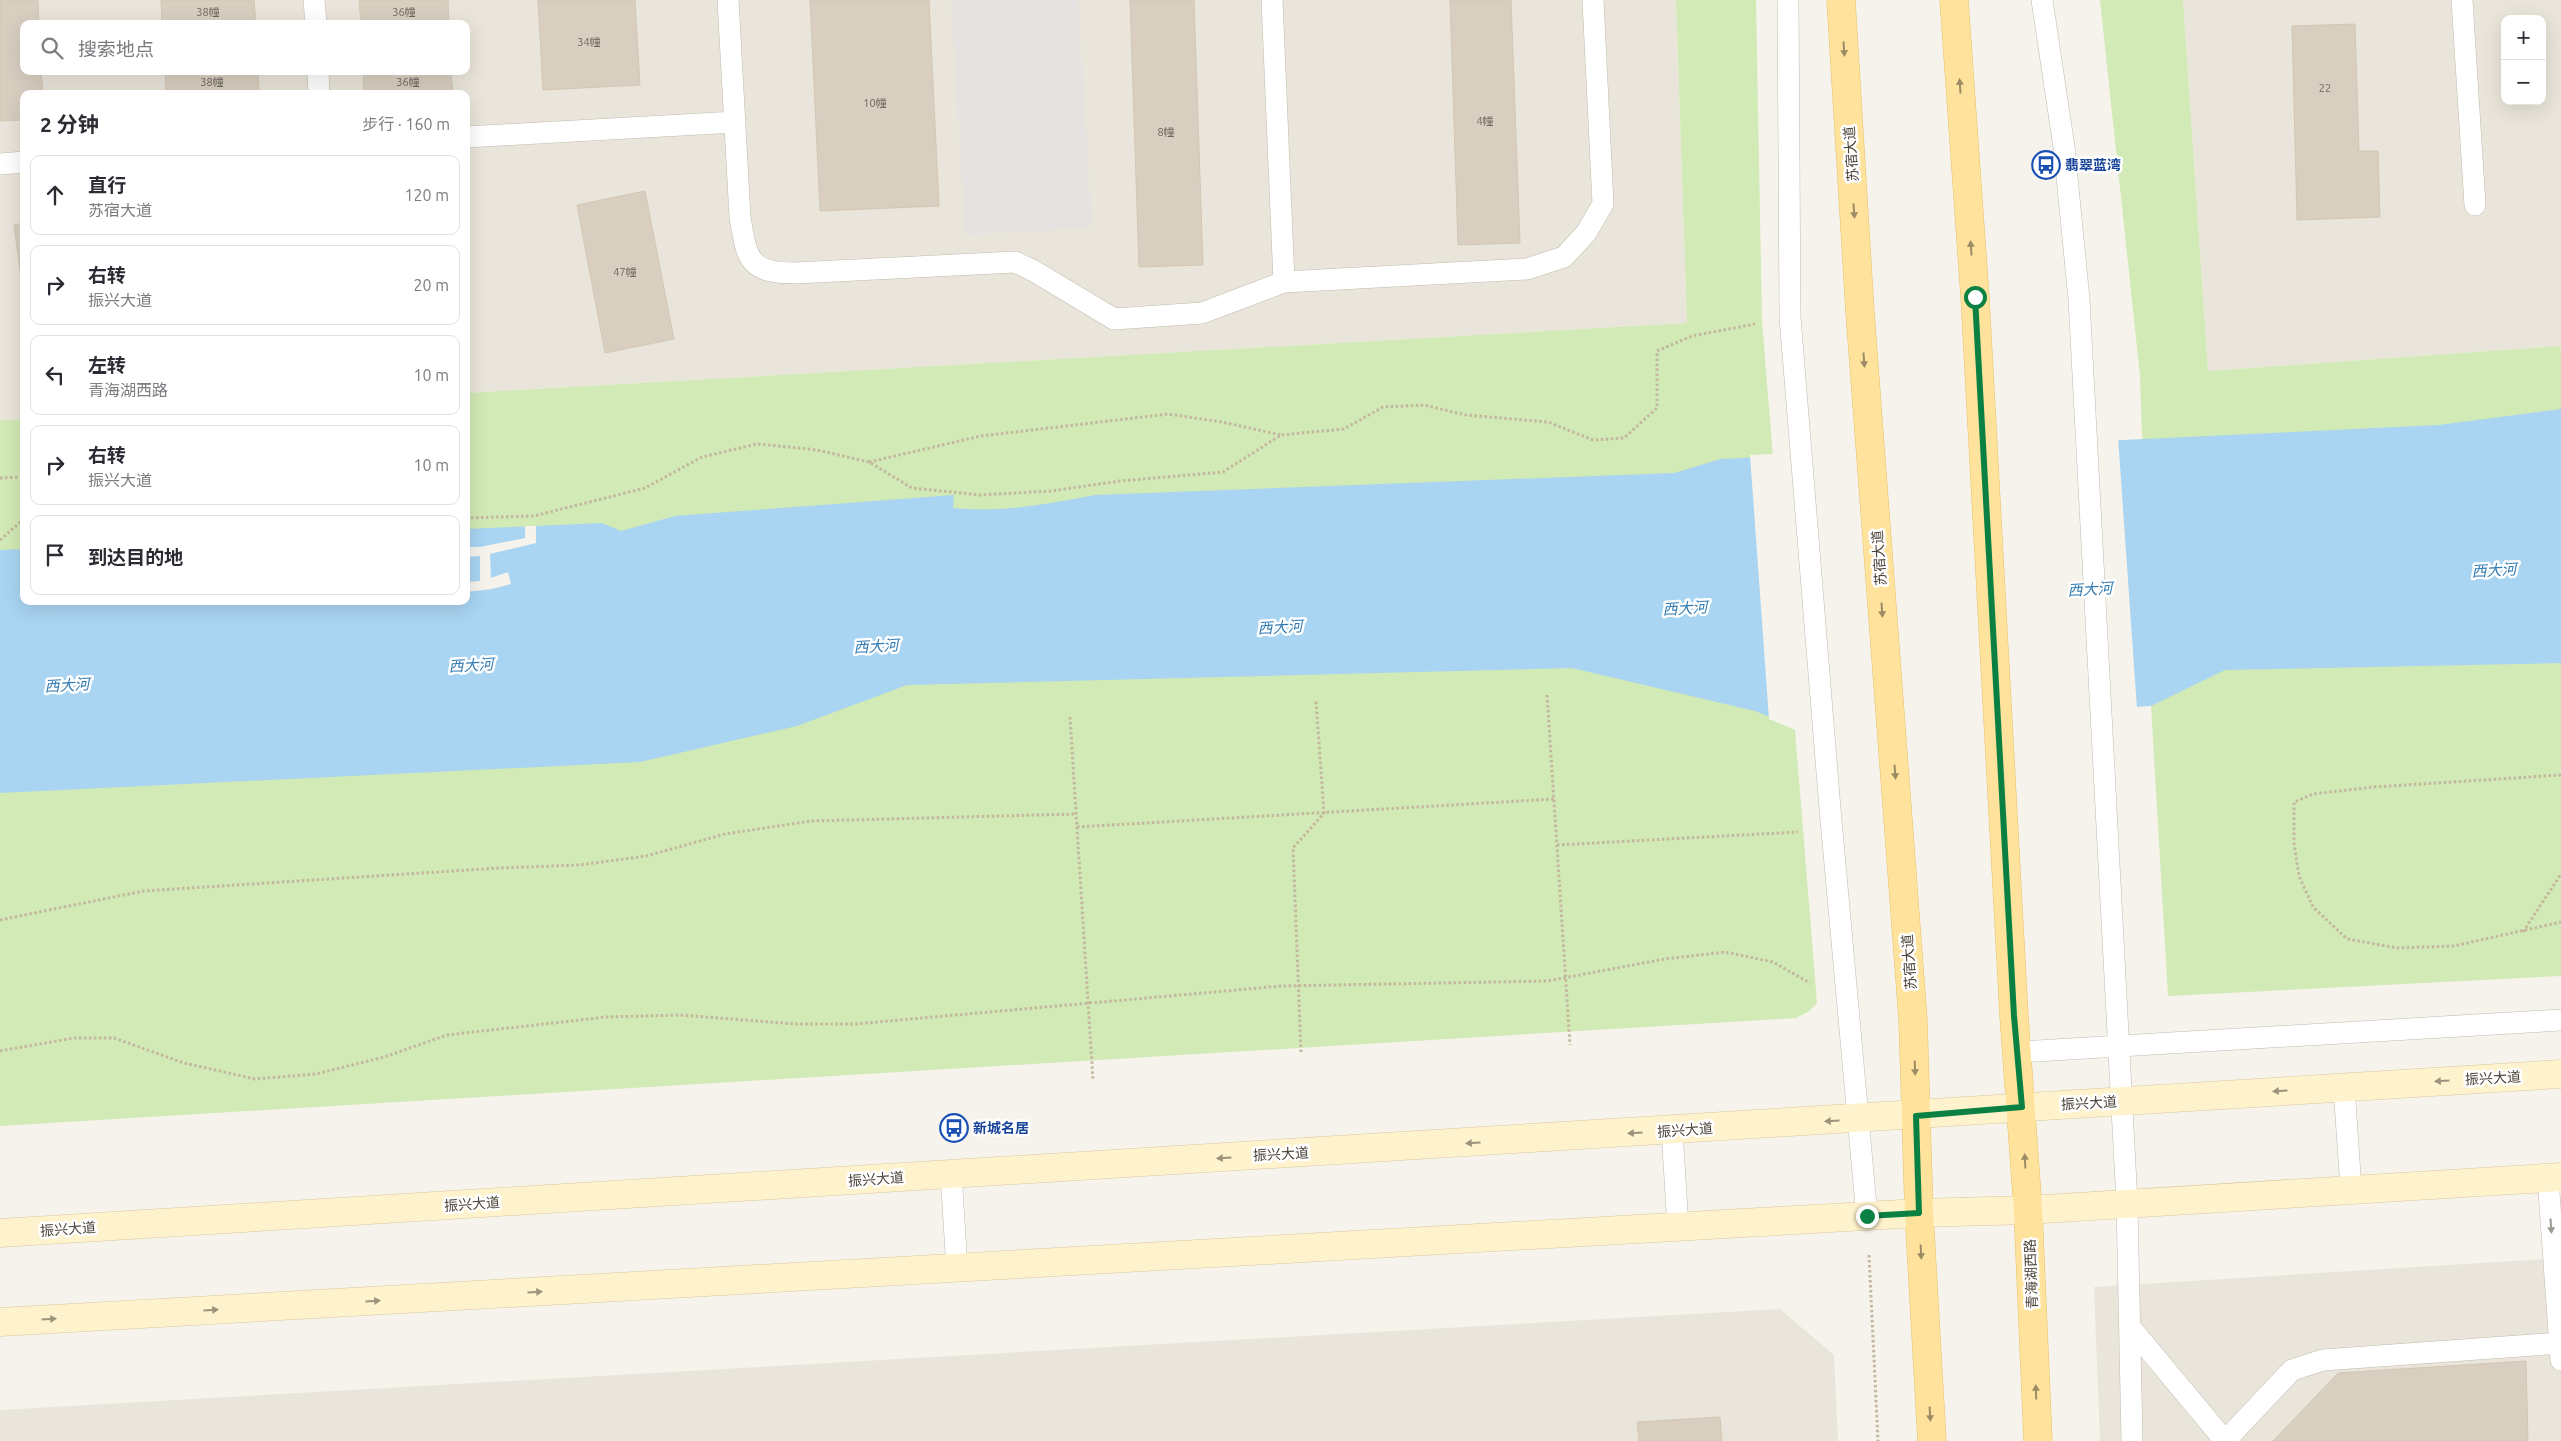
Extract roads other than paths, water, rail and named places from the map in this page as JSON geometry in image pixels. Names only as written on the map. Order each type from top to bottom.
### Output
[{"type":"main road","name":"苏宿大道","points":[[1841,0],[1860,312],[1913,1020],[1916,1116]]},
{"type":"main road","points":[[1954,0],[1975,297],[2014,1016],[2022,1107]]},
{"type":"main road","name":"振兴大道","points":[[0,1233],[1916,1116],[2022,1107],[2561,1074]]},
{"type":"main road","name":"青海湖西路","points":[[2022,1107],[2038,1441]]},
{"type":"main road","points":[[1916,1116],[1919,1213],[1932,1441]]},
{"type":"main road","points":[[0,1322],[1919,1213],[2028,1210],[2554,1177]]},
{"type":"lane","points":[[314,0],[316,20]]},
{"type":"lane","points":[[728,0],[740,216],[745,247],[754,264],[772,273],[1015,262],[1034,271],[1114,319],[1202,312],[1284,282],[1527,269],[1564,257],[1586,234],[1603,204],[1593,0]]},
{"type":"lane","points":[[1272,0],[1284,282]]},
{"type":"lane","points":[[1788,0],[1790,317],[1830,809],[1867,1216]]},
{"type":"lane","points":[[2042,0],[2064,147],[2079,299],[2103,784],[2127,1203],[2132,1441]]},
{"type":"lane","points":[[2462,0],[2475,205]]},
{"type":"lane","points":[[318,75],[319,90]]},
{"type":"lane","points":[[470,138],[735,122]]},
{"type":"lane","points":[[0,164],[20,162]]},
{"type":"lane","points":[[2018,1052],[2561,1020]]},
{"type":"lane","points":[[2344,1087],[2351,1190]]},
{"type":"lane","points":[[1672,1131],[1678,1227]]},
{"type":"lane","points":[[951,1174],[957,1268]]},
{"type":"lane","points":[[2130,1327],[2225,1441],[2292,1370],[2323,1360],[2561,1348],[2554,1177]]},
{"type":"water","name":"西大河","points":[[2561,409],[2561,663],[2225,670],[2151,706],[1800,729],[1755,711],[1572,668],[907,685],[797,726],[640,762],[0,793],[0,550],[20,549],[20,605],[470,605],[470,529],[602,523],[621,531],[675,516],[954,495],[953,508],[989,509],[1042,504],[1095,495],[1674,473],[1721,459],[2439,425]]},
{"type":"place","name":"翡翠蓝湾","points":[[2046,165]]},
{"type":"place","name":"新城名居","points":[[954,1128]]}]
